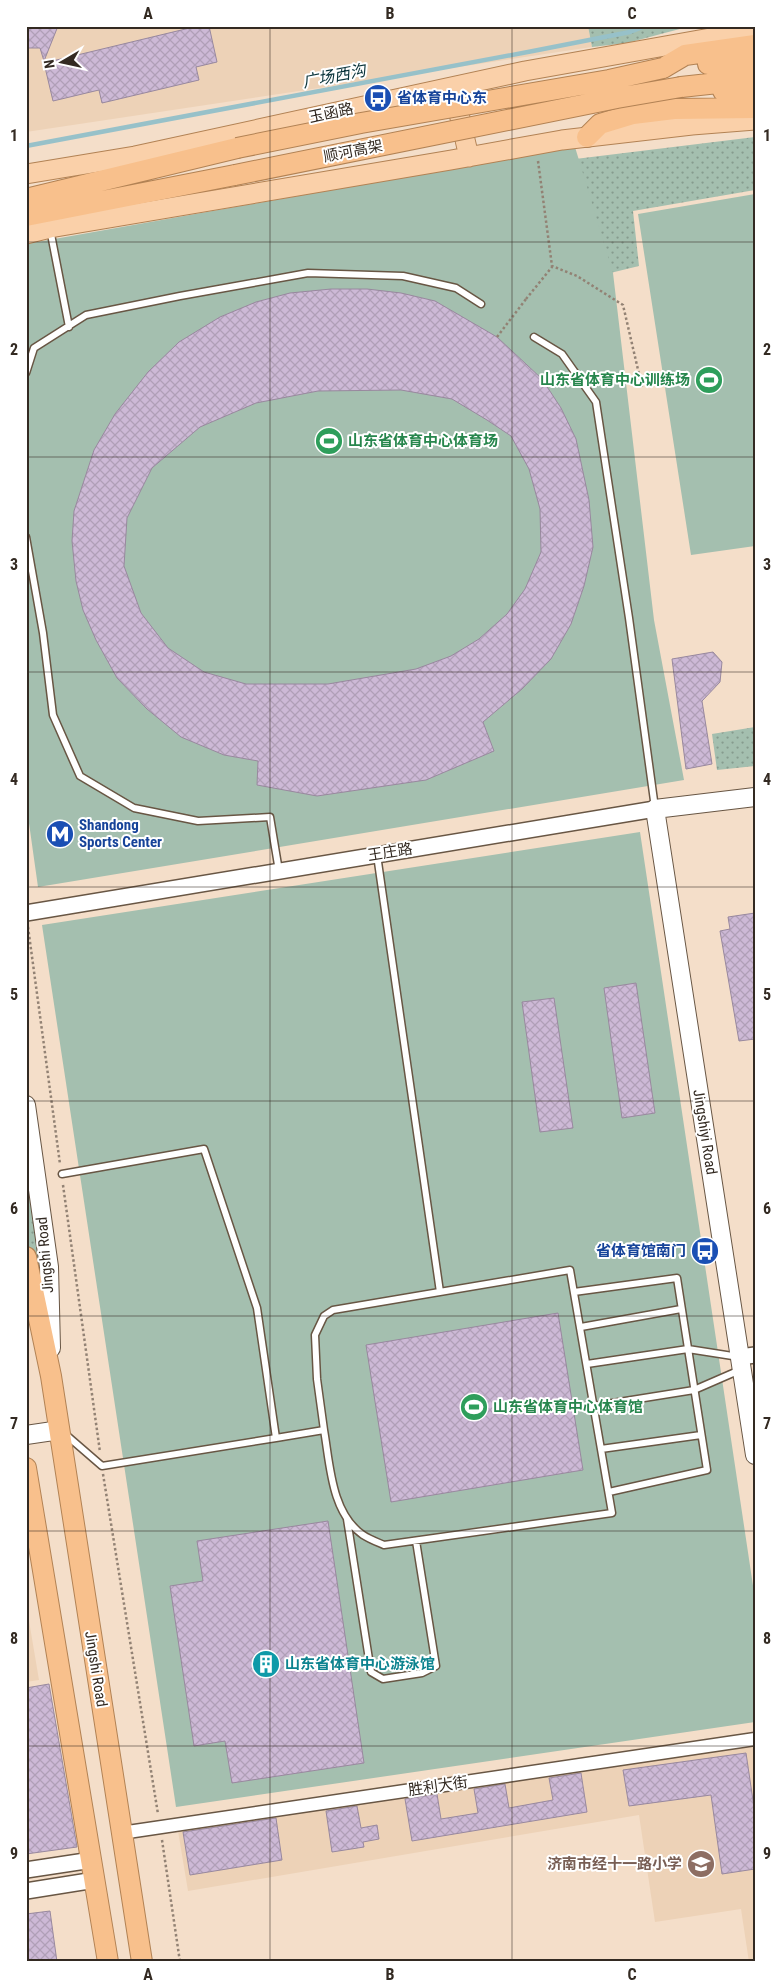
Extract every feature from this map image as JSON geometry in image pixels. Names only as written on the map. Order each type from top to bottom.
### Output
[{"type":"highway","points":[[663,68],[685,55],[755,45]]},
{"type":"highway","points":[[663,68],[755,60]]},
{"type":"highway","name":"顺河高架","points":[[26,199],[256,144],[361,123],[609,80],[663,68]]},
{"type":"highway","points":[[681,87],[755,79]]},
{"type":"highway","points":[[681,87],[755,93]]},
{"type":"highway","name":"顺河高架","points":[[26,216],[617,98],[681,87]]},
{"type":"highway","points":[[587,137],[600,124],[633,114],[674,109],[755,108]]},
{"type":"highway","name":"Jingshi Road","points":[[26,1257],[51,1376],[60,1430],[142,1962]]},
{"type":"highway","points":[[26,1468],[108,1962]]},
{"type":"main road","name":"玉函路","points":[[26,174],[135,156],[525,71],[755,30]]},
{"type":"main road","points":[[452,87],[469,157]]},
{"type":"main road","points":[[26,234],[50,228],[535,145],[692,125],[755,120]]},
{"type":"main road","name":"王庄路","points":[[655,809],[755,797]]},
{"type":"main road","name":"Jingshiyi Road","points":[[655,809],[748,1362],[755,1455]]},
{"type":"main road","name":"Jingshi Road","points":[[26,1105],[49,1267],[51,1376]]},
{"type":"main road","points":[[26,1435],[60,1430]]},
{"type":"street","name":"王庄路","points":[[26,913],[655,809]]},
{"type":"street","name":"胜利大街","points":[[121,1832],[755,1739]]},
{"type":"street","points":[[26,1870],[92,1860]]},
{"type":"street","points":[[26,1891],[95,1880]]},
{"type":"lane","points":[[50,228],[69,327]]},
{"type":"lane","points":[[26,374],[34,348],[86,315],[308,273],[403,276],[456,288],[481,304]]},
{"type":"lane","points":[[534,337],[562,354],[596,402],[629,618],[655,809]]},
{"type":"lane","points":[[26,537],[43,633],[53,715],[80,776],[134,808],[198,821],[270,817],[279,871]]},
{"type":"lane","points":[[377,854],[440,1292]]},
{"type":"lane","points":[[62,1174],[204,1149],[257,1308],[276,1438]]},
{"type":"lane","points":[[347,1520],[362,1534],[384,1545],[612,1513],[570,1270],[333,1310],[324,1316],[315,1335],[317,1379],[324,1430],[336,1496],[347,1520],[371,1672],[384,1679],[422,1673],[436,1666],[416,1541]]},
{"type":"lane","points":[[574,1292],[677,1278],[706,1470],[609,1492]]},
{"type":"lane","points":[[580,1327],[681,1308]]},
{"type":"lane","points":[[587,1364],[688,1349],[748,1362]]},
{"type":"lane","points":[[594,1406],[694,1390],[748,1362]]},
{"type":"lane","points":[[60,1430],[102,1466],[324,1430]]},
{"type":"lane","points":[[601,1449],[701,1435]]},
{"type":"path","points":[[497,337],[552,266],[535,145]]},
{"type":"path","points":[[552,266],[577,276],[622,305],[642,387]]},
{"type":"path","points":[[26,913],[102,1466],[180,1962]]},
{"type":"shaded area","points":[[26,26],[588,26],[592,47],[26,132]]},
{"type":"shaded area","points":[[26,1603],[39,1680],[26,1682]]},
{"type":"shaded area","points":[[755,1747],[755,1962],[749,1962],[741,1909],[655,1922],[639,1815],[188,1891],[178,1831],[608,1764]]},
{"type":"green space","points":[[588,26],[691,26],[627,43],[592,47]]},
{"type":"green space","points":[[755,137],[755,190],[633,211],[639,266],[598,276],[567,160]]},
{"type":"green space","name":"山东省体育中心体育场","points":[[575,147],[613,273],[654,620],[684,780],[38,887],[26,802],[26,244]]},
{"type":"green space","name":"山东省体育中心训练场","points":[[755,194],[755,546],[691,555],[638,214]]},
{"type":"green space","points":[[755,727],[755,766],[717,770],[712,734]]},
{"type":"green space","points":[[640,832],[755,1599],[755,1722],[176,1807],[42,925]]},
{"type":"green space","points":[[26,1168],[41,1265],[26,1267]]},
{"type":"building","points":[[26,26],[58,26],[44,61],[40,48],[26,48]]},
{"type":"building","points":[[198,26],[209,26],[217,62],[196,67],[199,80],[102,103],[99,90],[53,101],[44,63]]},
{"type":"building","points":[[331,289],[367,289],[401,293],[435,301],[497,337],[542,379],[561,408],[576,439],[589,500],[593,547],[584,586],[571,624],[551,659],[522,689],[483,722],[494,751],[426,780],[317,796],[257,785],[258,761],[224,755],[181,737],[147,709],[117,678],[96,640],[83,610],[76,581],[72,541],[74,511],[94,450],[115,414],[148,372],[179,342],[220,317],[256,302],[290,293]],"holes":[[[401,390],[452,399],[511,436],[529,469],[540,509],[541,552],[525,589],[507,614],[479,639],[451,656],[416,669],[328,684],[246,684],[204,672],[168,648],[141,613],[124,566],[127,518],[152,468],[200,427],[256,403],[318,391]]]},
{"type":"building","points":[[713,652],[722,662],[720,682],[702,701],[712,764],[686,769],[672,659]]},
{"type":"building","points":[[755,913],[755,1039],[739,1041],[720,931],[730,929],[728,917]]},
{"type":"building","points":[[636,983],[655,1113],[622,1118],[604,988]]},
{"type":"building","points":[[554,998],[573,1128],[540,1132],[522,1002]]},
{"type":"building","name":"山东省体育中心体育馆","points":[[558,1313],[583,1470],[391,1502],[366,1345]]},
{"type":"building","name":"山东省体育中心游泳馆","points":[[328,1521],[364,1763],[232,1783],[225,1741],[194,1746],[170,1586],[203,1581],[197,1541]]},
{"type":"building","points":[[49,1684],[77,1847],[26,1854],[26,1688]]},
{"type":"building","points":[[746,1753],[755,1814],[755,1869],[722,1874],[711,1795],[629,1806],[623,1770]]},
{"type":"building","points":[[581,1773],[587,1812],[412,1841],[405,1799],[437,1794],[441,1819],[478,1813],[474,1789],[505,1784],[509,1808],[553,1800],[549,1778]]},
{"type":"building","points":[[357,1806],[361,1828],[377,1825],[379,1839],[363,1842],[364,1847],[332,1852],[326,1811]]},
{"type":"building","points":[[276,1818],[282,1860],[190,1875],[183,1832]]},
{"type":"building","points":[[50,1911],[57,1962],[26,1962],[26,1914]]},
{"type":"waterway","name":"广场西沟","points":[[26,146],[533,51],[630,32],[645,26]]},
{"type":"place","name":"省体育中心东","points":[[378,98]]},
{"type":"place","name":"山东省体育中心训练场","points":[[709,380]]},
{"type":"place","name":"山东省体育中心体育场","points":[[329,441]]},
{"type":"place","name":"Shandong Sports Center","points":[[60,834]]},
{"type":"place","name":"省体育馆南门","points":[[705,1251]]},
{"type":"place","name":"山东省体育中心体育馆","points":[[474,1407]]},
{"type":"place","name":"山东省体育中心游泳馆","points":[[266,1664]]},
{"type":"place","name":"济南市经十一路小学","points":[[701,1864]]}]
